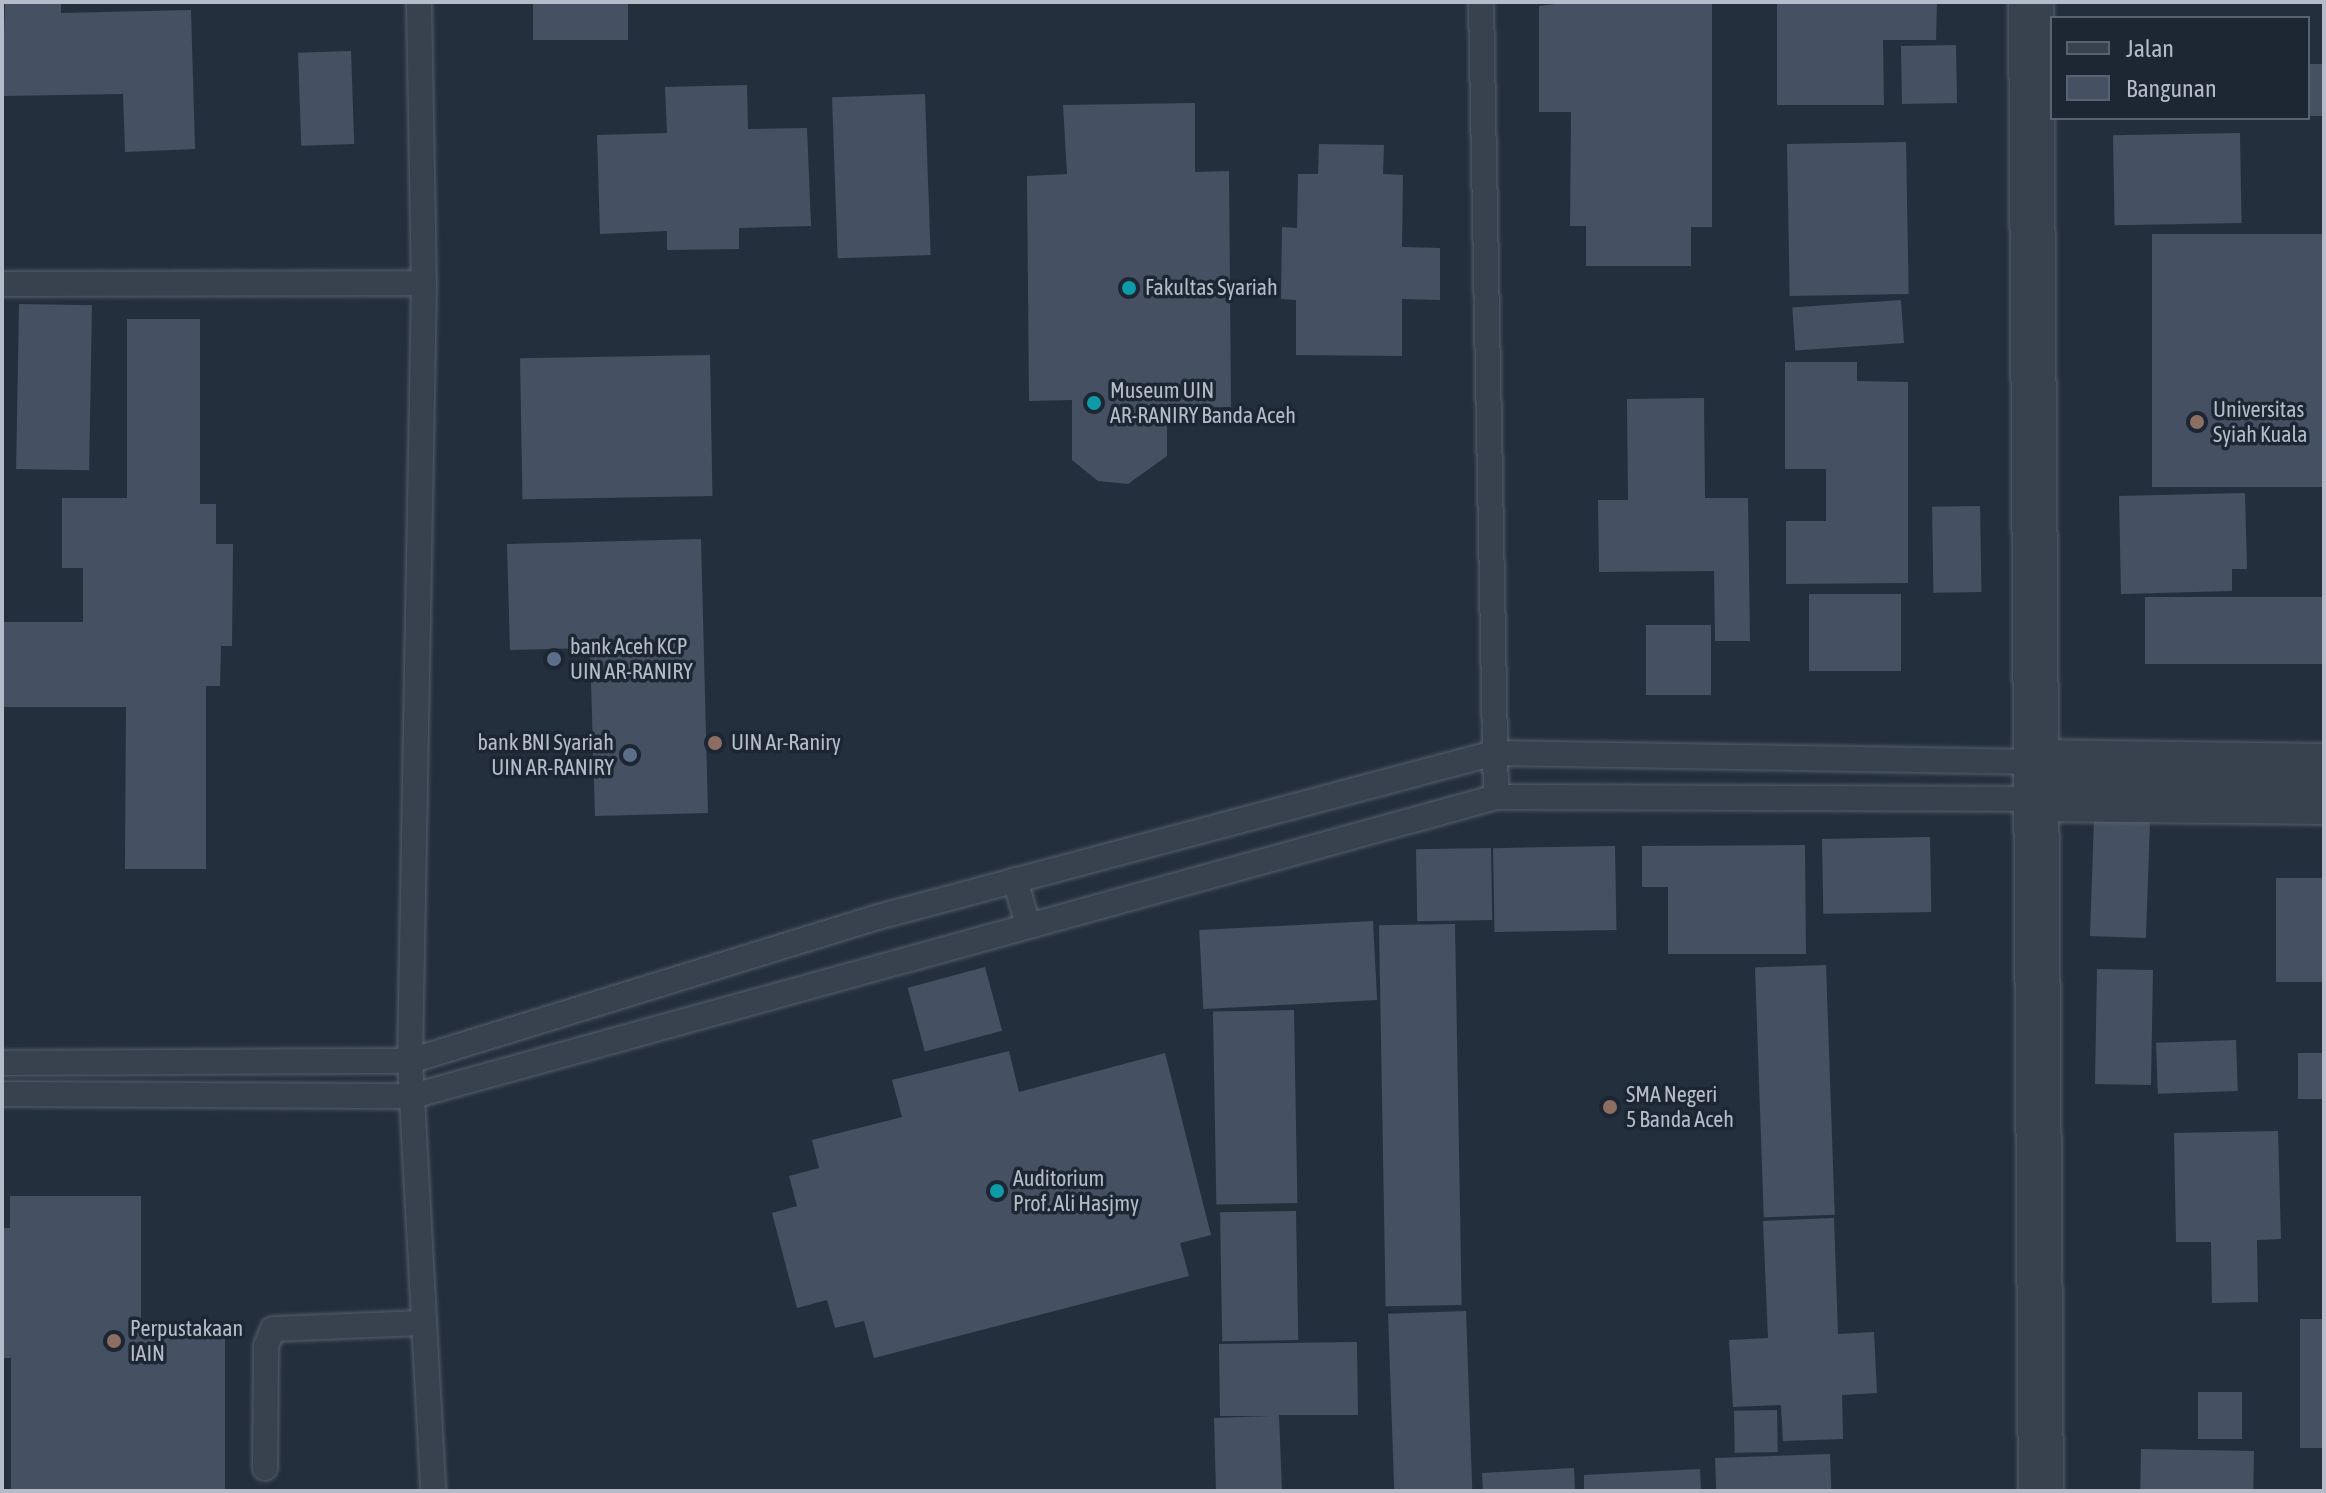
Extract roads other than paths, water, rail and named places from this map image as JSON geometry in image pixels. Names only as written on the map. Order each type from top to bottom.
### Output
[{"type":"street","points":[[2031,2],[2041,1491]]},
{"type":"street","points":[[2034,780],[2324,766]]},
{"type":"street","points":[[2034,780],[2324,802]]},
{"type":"lane","points":[[419,2],[424,283],[410,1061],[433,1491]]},
{"type":"lane","points":[[1481,2],[1496,797]]},
{"type":"lane","points":[[2,284],[424,283]]},
{"type":"lane","points":[[2,1063],[410,1061],[801,940],[1494,753],[1748,759],[2034,780]]},
{"type":"lane","points":[[1747,794],[1748,759]]},
{"type":"lane","points":[[2,1094],[413,1096],[812,980],[1028,925],[1496,797],[1747,794],[2034,780]]},
{"type":"lane","points":[[1015,880],[1028,925]]},
{"type":"lane","points":[[801,940],[812,980]]},
{"type":"lane","points":[[265,1468],[266,1346],[273,1329],[422,1323]]},
{"type":"place","name":"Fakultas Syariah","points":[[1129,288]]},
{"type":"place","name":"Museum UIN AR-RANIRY Banda Aceh","points":[[1094,403]]},
{"type":"place","name":"Universitas Syiah Kuala","points":[[2197,422]]},
{"type":"place","name":"bank Aceh KCP UIN AR-RANIRY","points":[[554,659]]},
{"type":"place","name":"UIN Ar-Raniry","points":[[715,743]]},
{"type":"place","name":"bank BNI Syariah UIN AR-RANIRY","points":[[630,755]]},
{"type":"place","name":"SMA Negeri 5 Banda Aceh","points":[[1610,1107]]},
{"type":"place","name":"Auditorium Prof. Ali Hasjmy","points":[[997,1191]]},
{"type":"place","name":"Perpustakaan IAIN","points":[[114,1341]]}]
